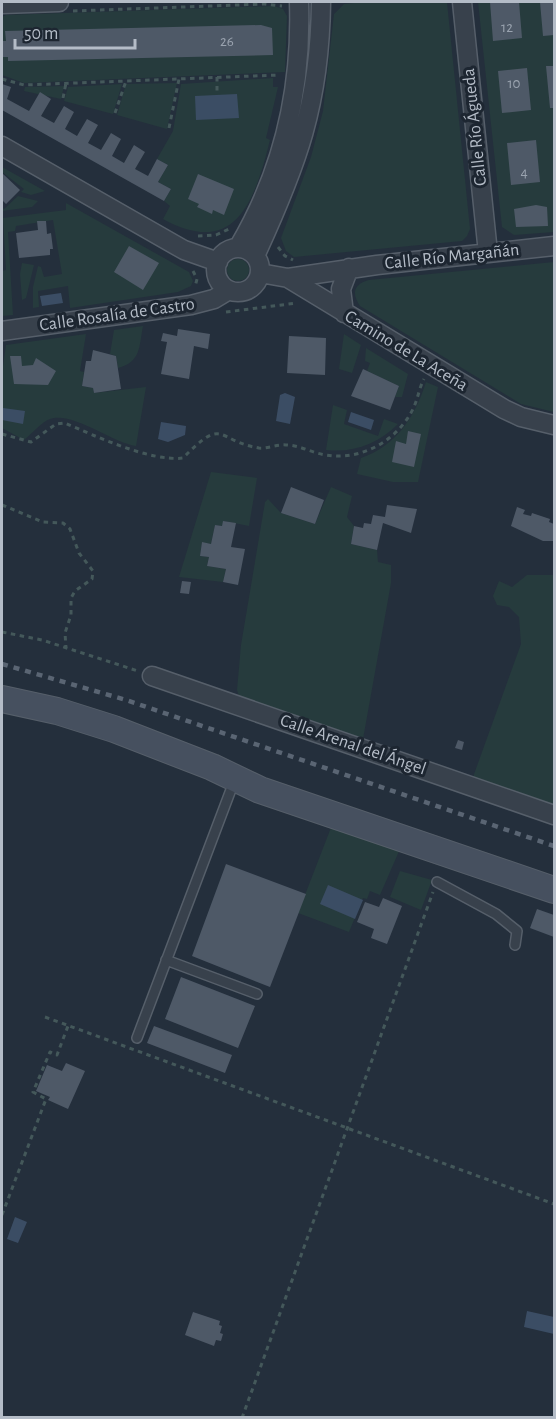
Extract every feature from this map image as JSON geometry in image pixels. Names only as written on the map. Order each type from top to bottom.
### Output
[{"type":"street","points":[[293,6],[299,68],[292,107],[264,199],[238,248],[223,255],[218,262],[216,273],[220,283],[229,290],[242,292],[254,285],[258,265],[304,136],[318,71],[321,2]]},
{"type":"street","name":"Calle Río Águeda","points":[[462,2],[488,253]]},
{"type":"street","points":[[2,4],[61,6]]},
{"type":"street","points":[[2,146],[184,249],[218,262]]},
{"type":"street","name":"Calle Río Margañán","points":[[288,278],[349,268],[555,246]]},
{"type":"street","points":[[238,248],[258,265]]},
{"type":"street","name":"Camino de La Aceña","points":[[258,265],[288,278],[431,367],[504,409],[521,417],[555,426]]},
{"type":"street","points":[[344,313],[341,289],[349,268]]},
{"type":"street","name":"Calle Rosalía de Castro","points":[[2,331],[191,305],[214,299],[229,290]]},
{"type":"street","name":"Calle Arenal del Ángel","points":[[152,676],[555,815]]},
{"type":"street","points":[[6,704],[114,729],[212,767],[260,790],[555,890]]},
{"type":"lane","points":[[137,1038],[235,779]]},
{"type":"lane","points":[[437,882],[496,914],[517,931],[515,945]]},
{"type":"lane","points":[[166,960],[257,994]]},
{"type":"path","points":[[61,6],[269,3],[293,6]]},
{"type":"path","points":[[2,79],[24,85],[282,75],[280,85]]},
{"type":"path","points":[[217,77],[218,93]]},
{"type":"path","points":[[169,128],[179,79]]},
{"type":"path","points":[[115,113],[126,81]]},
{"type":"path","points":[[63,98],[66,83]]},
{"type":"path","points":[[193,236],[207,237],[232,228]]},
{"type":"path","points":[[276,238],[278,247],[285,256],[291,260],[302,260]]},
{"type":"path","points":[[186,267],[194,272],[197,279],[195,287],[188,293]]},
{"type":"path","points":[[220,313],[295,303],[304,305]]},
{"type":"path","points":[[2,434],[31,442],[56,424],[65,423],[118,446],[163,459],[183,458],[206,436],[216,433],[261,449],[287,444],[327,455],[346,455],[368,451],[396,433],[412,410],[423,380],[431,367]]},
{"type":"path","points":[[2,505],[43,522],[63,523],[70,529],[79,553],[93,571],[92,579],[75,591],[70,598],[71,615],[65,633],[66,648]]},
{"type":"path","points":[[2,632],[66,648],[152,676]]},
{"type":"path","points":[[242,1418],[437,882]]},
{"type":"path","points":[[45,1017],[555,1204]]},
{"type":"path","points":[[2,1215],[46,1099],[33,1092],[50,1052],[57,1054],[68,1026]]},
{"type":"green space","points":[[447,2],[470,229],[462,241],[294,257],[286,251],[281,238],[311,157],[323,111],[334,14],[344,4]]},
{"type":"green space","points":[[478,2],[554,2],[554,232],[514,235],[502,227]]},
{"type":"green space","points":[[274,6],[283,9],[287,16],[285,72],[24,83],[2,75],[2,17],[6,15]]},
{"type":"green space","points":[[273,78],[273,87],[278,87],[266,138],[270,140],[257,183],[249,202],[238,217],[225,227],[208,232],[188,230],[163,219],[170,206],[164,201],[171,189],[158,182],[168,165],[157,159],[173,131],[181,84]]},
{"type":"green space","points":[[177,83],[167,129],[117,115],[126,84]]},
{"type":"green space","points":[[122,84],[113,114],[64,101],[68,87]]},
{"type":"green space","points":[[64,86],[61,99],[24,91],[25,87]]},
{"type":"green space","points":[[2,167],[45,191],[31,195],[21,192],[24,189],[2,172]]},
{"type":"green space","points":[[18,196],[38,201],[32,207],[2,211],[2,207],[4,209]]},
{"type":"green space","points":[[66,203],[189,272],[193,281],[191,286],[178,292],[70,308],[68,286],[38,291],[39,307],[33,308],[33,287],[38,266],[41,267],[44,277],[62,274],[53,220],[16,226],[15,231],[8,232],[13,315],[2,316],[2,271],[6,270],[3,218],[66,210]]},
{"type":"green space","points":[[238,259],[246,262],[249,270],[246,278],[238,281],[230,278],[227,270],[230,262]]},
{"type":"green space","points":[[554,262],[554,412],[521,404],[360,306],[355,293],[360,284],[369,280]]},
{"type":"green space","points":[[22,263],[34,265],[26,298],[22,300],[20,274]]},
{"type":"green space","points":[[143,326],[138,353],[131,362],[118,368],[116,356],[110,354],[114,330]]},
{"type":"green space","points":[[86,334],[80,371],[84,372],[82,386],[93,388],[94,393],[146,387],[136,446],[69,419],[50,419],[24,440],[2,428],[2,373],[6,345]]},
{"type":"green space","points":[[344,334],[361,345],[352,373],[339,369]]},
{"type":"green space","points":[[366,348],[408,374],[402,397],[395,397],[399,386],[367,371],[370,363],[365,361]]},
{"type":"green space","points":[[426,382],[438,387],[418,482],[393,482],[357,474],[361,458],[384,446],[403,429],[416,407]]},
{"type":"green space","points":[[333,405],[347,410],[344,424],[378,436],[384,419],[398,424],[382,437],[365,446],[346,450],[326,450]]},
{"type":"green space","points":[[211,472],[257,478],[249,526],[224,521],[222,526],[215,525],[211,544],[202,543],[200,556],[209,557],[207,566],[226,569],[223,582],[179,577]]},
{"type":"green space","points":[[331,487],[352,496],[347,517],[354,526],[351,544],[377,550],[378,562],[391,565],[391,583],[363,739],[239,696],[237,690],[241,645],[265,502],[268,499],[281,513],[315,524]]},
{"type":"green space","points":[[527,575],[554,575],[554,806],[473,777],[521,644],[519,617],[509,607],[497,605],[493,596],[499,581],[512,587]]},
{"type":"green space","points":[[332,825],[400,849],[380,895],[370,891],[367,899],[363,898],[349,932],[298,913]]},
{"type":"green space","points":[[400,871],[432,880],[421,910],[390,897]]},
{"type":"water","points":[[237,94],[239,118],[196,120],[195,96]]},
{"type":"water","points":[[61,293],[63,303],[42,306],[40,296]]},
{"type":"water","points":[[285,393],[295,397],[290,424],[276,421],[280,395]]},
{"type":"water","points":[[3,408],[25,411],[23,424],[2,420]]},
{"type":"water","points":[[351,412],[374,420],[371,430],[348,422]]},
{"type":"water","points":[[161,422],[186,426],[185,435],[168,442],[158,439]]},
{"type":"water","points":[[328,885],[363,900],[355,919],[320,904]]},
{"type":"water","points":[[15,1217],[27,1222],[18,1243],[7,1239]]},
{"type":"water","points":[[527,1311],[554,1317],[554,1334],[524,1327]]},
{"type":"building","points":[[490,2],[519,2],[522,38],[493,41]]},
{"type":"building","points":[[540,2],[554,2],[554,35],[543,36]]},
{"type":"building","points":[[261,25],[272,28],[273,55],[8,61],[8,57],[2,57],[2,41],[6,41],[5,31]]},
{"type":"building","points":[[546,66],[554,66],[554,108],[550,108]]},
{"type":"building","points":[[527,68],[531,110],[502,113],[498,71]]},
{"type":"building","points":[[2,84],[11,87],[7,99],[29,111],[40,92],[51,99],[41,116],[54,123],[64,106],[74,112],[65,129],[77,136],[87,119],[98,125],[88,143],[101,150],[111,133],[121,139],[112,156],[124,163],[134,145],[145,152],[135,169],[148,176],[157,159],[168,165],[158,182],[171,189],[164,201],[2,110]]},
{"type":"building","points":[[536,140],[540,182],[511,185],[507,143]]},
{"type":"building","points":[[2,173],[20,190],[6,204],[2,200]]},
{"type":"building","points":[[198,174],[234,189],[224,215],[213,210],[212,214],[197,207],[199,204],[188,199]]},
{"type":"building","points":[[536,205],[547,207],[548,226],[516,227],[514,209]]},
{"type":"building","points":[[37,221],[46,221],[47,234],[51,233],[53,249],[50,249],[50,255],[19,258],[16,233],[38,230]]},
{"type":"building","points":[[129,246],[159,263],[143,290],[114,272]]},
{"type":"building","points":[[178,329],[210,334],[208,349],[194,346],[189,379],[161,374],[167,342],[161,341],[163,333],[177,336]]},
{"type":"building","points":[[289,336],[326,338],[325,375],[287,373]]},
{"type":"building","points":[[93,350],[116,356],[121,389],[94,393],[93,388],[82,386],[86,361],[91,361]]},
{"type":"building","points":[[10,356],[21,356],[22,366],[33,365],[36,358],[56,371],[48,385],[14,384]]},
{"type":"building","points":[[363,369],[399,386],[390,410],[351,396]]},
{"type":"building","points":[[408,431],[421,434],[414,467],[392,462],[396,441],[406,444]]},
{"type":"building","points":[[291,487],[324,500],[315,524],[281,513]]},
{"type":"building","points":[[387,505],[417,509],[411,533],[383,523],[377,550],[351,544],[354,526],[363,528],[364,523],[371,524],[373,515],[385,517]]},
{"type":"building","points":[[517,507],[525,510],[523,514],[531,516],[532,513],[550,519],[549,522],[554,524],[554,541],[543,541],[511,526]]},
{"type":"building","points":[[223,521],[236,523],[231,547],[245,549],[238,585],[223,582],[226,569],[207,566],[209,557],[200,556],[202,542],[211,544],[215,525],[222,526]]},
{"type":"building","points":[[182,581],[191,582],[189,594],[180,593]]},
{"type":"building","points":[[458,740],[464,742],[462,750],[455,748]]},
{"type":"building","points":[[226,864],[306,894],[270,987],[192,956]]},
{"type":"building","points":[[383,898],[402,906],[387,944],[371,938],[374,929],[357,922],[365,902],[379,907]]},
{"type":"building","points":[[537,909],[554,915],[554,937],[530,928]]},
{"type":"building","points":[[181,977],[255,1006],[238,1048],[165,1019]]},
{"type":"building","points":[[154,1026],[232,1055],[225,1073],[147,1043]]},
{"type":"building","points":[[66,1063],[85,1071],[68,1109],[48,1100],[50,1097],[36,1091],[47,1065],[62,1071]]},
{"type":"building","points":[[193,1312],[220,1321],[219,1325],[222,1326],[220,1333],[223,1334],[221,1341],[216,1340],[214,1346],[185,1335]]},
{"type":"railway","points":[[2,664],[126,700],[554,846]]}]
